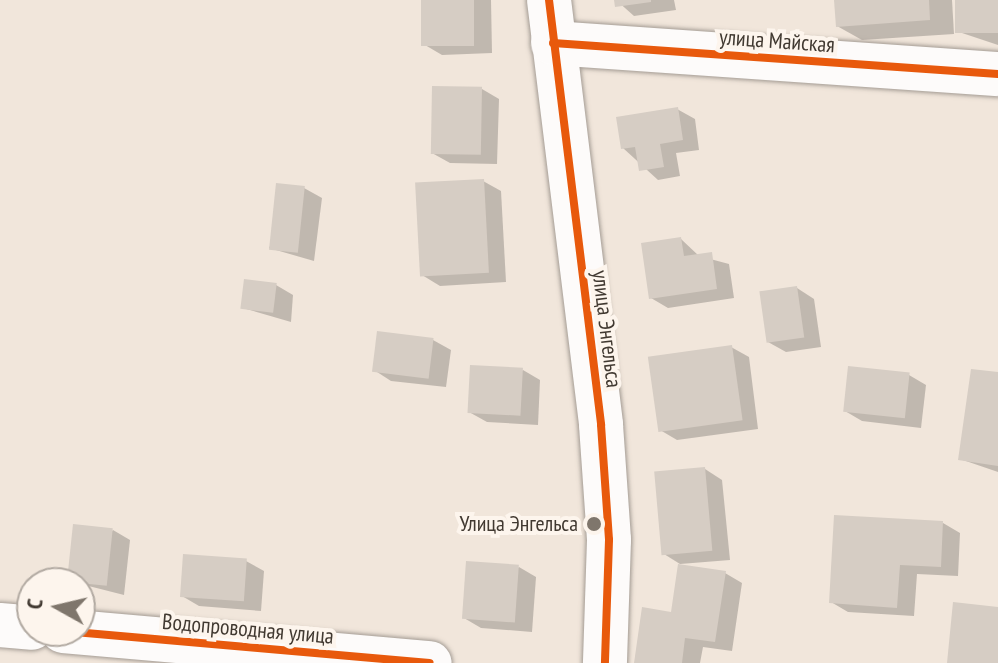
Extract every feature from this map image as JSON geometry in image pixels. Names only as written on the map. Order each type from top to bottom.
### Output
[{"type":"street","name":"улица Энгельса","points":[[549,0],[601,425],[609,540],[605,663]]},
{"type":"street","name":"улица Майская","points":[[553,43],[998,74]]},
{"type":"street","name":"Водопроводная улица","points":[[96,634],[430,663]]},
{"type":"building","points":[[421,0],[474,0],[474,46],[421,46]]},
{"type":"building","points":[[614,0],[651,0],[651,2],[615,7]]},
{"type":"building","points":[[834,0],[929,0],[930,20],[836,27]]},
{"type":"building","points":[[955,0],[998,0],[998,33],[955,33]]},
{"type":"building","points":[[432,86],[482,87],[481,155],[431,154]]},
{"type":"building","points":[[678,107],[683,140],[660,144],[664,167],[639,171],[635,147],[621,149],[616,117]]},
{"type":"building","points":[[484,179],[489,273],[420,276],[415,183]]},
{"type":"building","points":[[276,183],[305,186],[298,253],[269,250]]},
{"type":"building","points":[[681,237],[684,256],[712,252],[717,289],[649,299],[641,243]]},
{"type":"building","points":[[244,279],[277,283],[273,313],[240,309]]},
{"type":"building","points":[[797,286],[804,337],[767,343],[759,291]]},
{"type":"building","points":[[377,331],[434,338],[429,379],[372,372]]},
{"type":"building","points":[[732,345],[743,420],[658,432],[648,357]]},
{"type":"building","points":[[470,365],[523,368],[520,416],[467,413]]},
{"type":"building","points":[[848,366],[910,372],[905,418],[843,412]]},
{"type":"building","points":[[971,369],[998,372],[998,466],[958,460]]},
{"type":"building","points":[[705,467],[712,551],[662,555],[654,471]]},
{"type":"building","points":[[834,515],[943,521],[941,567],[900,565],[897,608],[829,603]]},
{"type":"building","points":[[73,524],[113,528],[107,586],[96,585],[96,567],[68,567]]},
{"type":"building","points":[[183,554],[247,558],[244,601],[180,597]]},
{"type":"building","points":[[466,561],[519,565],[515,623],[462,619]]},
{"type":"building","points":[[678,564],[726,571],[715,642],[685,638],[682,663],[634,663],[642,607],[671,612]]},
{"type":"building","points":[[953,602],[998,607],[998,663],[947,663]]},
{"type":"cycle path","points":[[549,0],[601,425],[609,540],[605,663]]},
{"type":"cycle path","points":[[553,43],[998,74]]},
{"type":"cycle path","points":[[96,634],[430,663]]},
{"type":"place","name":"Улица Энгельса","points":[[594,524]]}]
